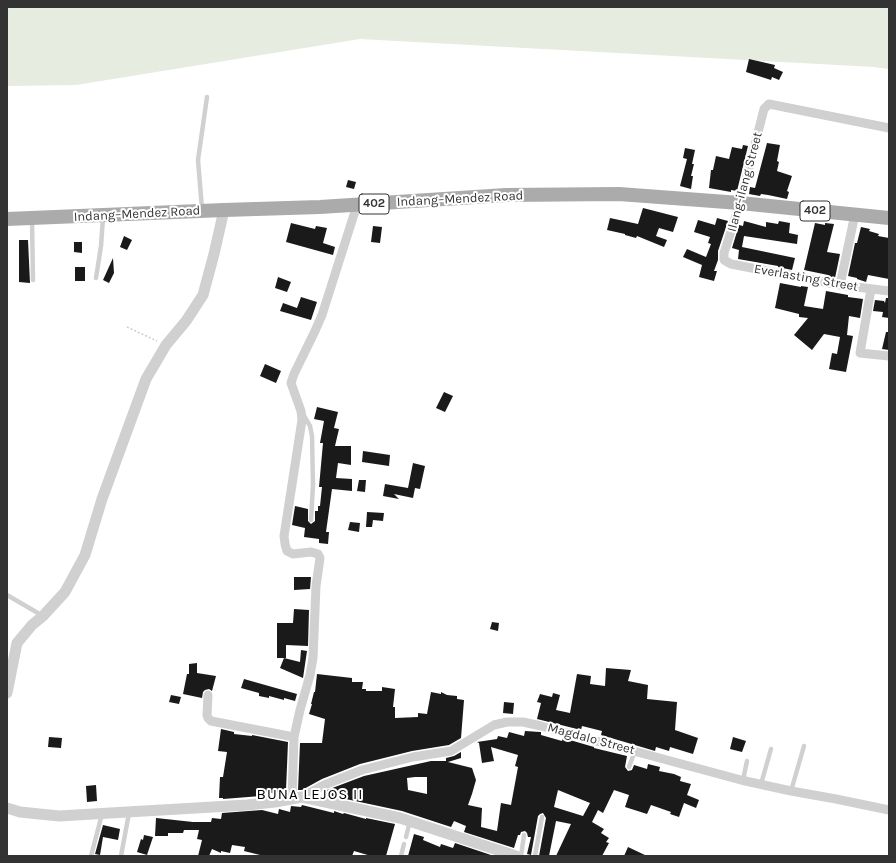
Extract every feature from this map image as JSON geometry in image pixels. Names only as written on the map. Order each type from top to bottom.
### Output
[{"type":"main road","name":"Indang–Mendez Road","points":[[7,219],[357,205],[506,195],[605,194],[740,203],[889,218]]},
{"type":"street","name":"Ilang-ilang Street","points":[[724,260],[724,253],[740,203],[764,109],[769,104],[889,128]]},
{"type":"street","points":[[297,798],[294,737],[312,664],[316,586],[320,558],[318,554],[311,552],[293,554],[287,551],[285,544],[284,536],[302,420],[301,410],[291,383],[322,315],[357,205]]},
{"type":"street","points":[[7,694],[17,643],[32,625],[43,616],[65,592],[85,555],[102,499],[146,379],[166,346],[186,322],[202,295],[214,254],[224,210]]},
{"type":"street","points":[[840,285],[855,214]]},
{"type":"street","name":"Everlasting Street","points":[[724,260],[732,264],[840,285],[889,291]]},
{"type":"street","points":[[871,289],[860,353],[889,356]]},
{"type":"street","points":[[208,695],[207,714],[211,721],[294,737]]},
{"type":"street","name":"Magdalo Street","points":[[297,798],[324,785],[362,770],[413,757],[451,751],[494,725],[507,722],[523,722],[743,780],[889,810]]},
{"type":"street","points":[[7,808],[20,812],[59,816],[261,804],[297,798],[352,807],[410,821],[516,856]]},
{"type":"lane","points":[[202,211],[198,160],[207,97]]},
{"type":"lane","points":[[96,278],[101,246],[103,215]]},
{"type":"lane","points":[[32,218],[33,280]]},
{"type":"lane","points":[[301,410],[310,426],[312,436],[313,485],[311,520]]},
{"type":"lane","points":[[7,595],[43,616]]},
{"type":"lane","points":[[791,791],[804,746]]},
{"type":"lane","points":[[761,784],[771,749]]},
{"type":"lane","points":[[629,767],[635,751]]},
{"type":"lane","points":[[743,780],[747,761]]},
{"type":"lane","points":[[121,856],[130,811]]},
{"type":"lane","points":[[91,856],[102,814]]},
{"type":"lane","points":[[535,856],[542,816]]},
{"type":"lane","points":[[406,837],[410,821]]},
{"type":"lane","points":[[521,856],[524,836]]},
{"type":"lane","points":[[401,856],[404,844]]},
{"type":"path","points":[[127,327],[166,346]]},
{"type":"shaded area","points":[[7,7],[889,7],[889,69],[360,39],[76,85],[7,86]]},
{"type":"building","points":[[749,59],[775,65],[774,68],[783,72],[779,80],[772,77],[771,80],[746,72]]},
{"type":"building","points":[[767,143],[780,145],[777,171],[792,176],[787,191],[789,192],[787,199],[761,194],[760,196],[749,194],[750,187],[755,188]]},
{"type":"building","points":[[743,145],[748,146],[737,191],[731,190],[731,192],[709,188],[711,170],[713,170],[716,156],[729,159],[732,147],[742,149]]},
{"type":"building","points":[[685,148],[695,150],[692,164],[694,164],[691,176],[693,176],[691,189],[680,186],[687,159],[683,158]]},
{"type":"building","points":[[348,180],[356,182],[354,189],[346,187]]},
{"type":"building","points":[[643,208],[678,217],[673,232],[659,228],[656,236],[667,240],[664,247],[637,236],[636,238],[607,230],[610,218],[638,224]]},
{"type":"building","points":[[717,218],[728,221],[718,251],[718,260],[714,271],[717,271],[714,281],[699,277],[702,265],[683,257],[687,249],[706,257],[711,244],[708,243],[710,237],[694,232],[698,220],[715,225]]},
{"type":"building","points":[[744,221],[766,227],[766,222],[778,224],[779,221],[790,223],[789,233],[798,235],[797,244],[744,236],[742,247],[795,258],[792,270],[738,259],[739,250],[732,248],[739,225],[743,226]]},
{"type":"building","points":[[291,223],[315,229],[316,226],[327,228],[323,243],[335,247],[333,255],[286,242]]},
{"type":"building","points":[[815,223],[825,225],[825,223],[834,224],[827,252],[840,254],[835,278],[804,270]]},
{"type":"building","points":[[373,226],[382,227],[380,243],[371,242]]},
{"type":"building","points":[[861,227],[870,229],[869,231],[879,234],[878,236],[889,238],[889,279],[868,275],[866,282],[848,276],[855,243],[857,243]]},
{"type":"building","points":[[124,236],[132,240],[127,250],[120,247]]},
{"type":"building","points":[[19,240],[28,240],[30,283],[19,282]]},
{"type":"building","points":[[74,242],[82,242],[82,253],[74,252]]},
{"type":"building","points":[[113,258],[114,273],[109,283],[103,280]]},
{"type":"building","points":[[75,267],[85,267],[85,281],[75,281]]},
{"type":"building","points":[[278,277],[291,282],[287,292],[275,288]]},
{"type":"building","points":[[780,283],[808,287],[804,306],[823,309],[826,291],[848,295],[848,297],[863,299],[860,318],[849,316],[847,335],[853,336],[846,372],[829,369],[832,353],[837,354],[840,337],[824,334],[812,350],[794,335],[808,318],[799,317],[799,314],[775,308]]},
{"type":"building","points":[[301,297],[317,302],[311,320],[280,311],[283,303],[297,308]]},
{"type":"building","points":[[886,298],[889,298],[889,318],[882,317],[883,312],[873,311],[875,300],[884,301],[885,303]]},
{"type":"building","points":[[886,332],[889,332],[889,350],[882,349]]},
{"type":"building","points":[[265,364],[281,371],[276,383],[260,376]]},
{"type":"building","points":[[444,392],[453,396],[445,412],[436,408]]},
{"type":"building","points":[[317,407],[338,412],[334,428],[339,429],[335,446],[351,446],[351,465],[338,463],[336,478],[352,479],[352,491],[332,489],[326,532],[329,532],[328,544],[319,543],[319,539],[304,537],[305,528],[292,525],[295,506],[308,509],[308,521],[311,524],[315,521],[315,511],[318,511],[318,506],[320,506],[322,487],[319,487],[323,443],[320,443],[324,421],[314,419]]},
{"type":"building","points":[[363,451],[390,455],[389,466],[362,462]]},
{"type":"building","points":[[413,463],[425,466],[420,489],[415,488],[413,498],[394,494],[399,499],[383,496],[385,484],[408,488]]},
{"type":"building","points":[[359,480],[366,480],[365,492],[357,491]]},
{"type":"building","points":[[367,512],[384,513],[383,521],[373,520],[372,527],[366,527]]},
{"type":"building","points":[[350,522],[360,523],[359,532],[348,530]]},
{"type":"building","points":[[294,577],[311,577],[310,589],[294,590]]},
{"type":"building","points":[[294,609],[309,610],[308,646],[286,645],[286,658],[277,658],[277,623],[293,623]]},
{"type":"building","points":[[492,622],[499,623],[498,631],[490,629]]},
{"type":"building","points":[[301,650],[307,651],[303,678],[280,668],[284,658],[300,662]]},
{"type":"building","points":[[197,663],[197,673],[216,676],[212,691],[209,689],[205,690],[202,698],[183,694],[187,674],[189,674],[189,664]]},
{"type":"building","points":[[606,668],[631,670],[628,681],[648,685],[647,699],[677,702],[675,730],[698,738],[693,754],[670,747],[669,751],[656,747],[655,751],[601,735],[602,731],[582,726],[581,730],[537,719],[541,703],[537,702],[540,694],[552,697],[553,693],[560,695],[556,710],[570,713],[577,674],[591,676],[590,684],[605,686]]},
{"type":"building","points":[[317,674],[352,678],[352,682],[363,682],[362,689],[366,689],[366,691],[382,691],[382,687],[395,689],[393,707],[395,707],[395,718],[418,717],[418,713],[427,714],[431,692],[441,694],[441,692],[447,695],[457,696],[457,699],[464,700],[461,738],[449,745],[412,751],[360,764],[322,779],[302,790],[298,790],[300,743],[322,743],[325,719],[309,714],[315,692]]},
{"type":"building","points":[[244,679],[297,694],[295,701],[284,698],[284,700],[269,696],[269,698],[259,696],[259,693],[241,688]]},
{"type":"building","points":[[171,695],[181,697],[179,704],[169,702]]},
{"type":"building","points":[[504,702],[514,703],[513,714],[503,713]]},
{"type":"building","points":[[221,729],[234,732],[234,734],[252,735],[288,742],[286,790],[282,789],[282,792],[272,793],[261,791],[261,794],[259,795],[261,796],[219,798],[220,777],[223,777],[227,752],[218,751]]},
{"type":"building","points":[[525,731],[541,732],[541,735],[562,741],[563,738],[594,748],[627,756],[625,767],[628,771],[632,770],[634,765],[647,769],[648,764],[660,767],[659,771],[674,774],[681,777],[680,781],[691,784],[687,795],[699,800],[696,808],[684,803],[679,817],[670,814],[671,812],[651,805],[647,814],[625,807],[629,795],[614,790],[603,813],[598,810],[592,822],[604,829],[601,833],[609,838],[606,842],[609,843],[602,856],[556,856],[571,824],[556,821],[549,856],[539,856],[546,818],[543,813],[538,816],[531,855],[527,854],[531,837],[528,837],[525,831],[518,835],[514,848],[464,832],[466,826],[454,821],[451,827],[402,811],[327,795],[327,790],[364,776],[431,761],[446,761],[446,758],[461,752],[461,758],[448,762],[472,768],[476,780],[468,805],[482,808],[481,827],[497,831],[501,803],[511,805],[518,767],[515,766],[518,755],[491,747],[494,761],[482,763],[479,743],[477,742],[497,739],[498,736],[507,738],[509,732],[524,736]],"holes":[[[427,777],[427,794],[408,790],[407,778]],[[558,790],[590,803],[583,816],[554,807]]]},
{"type":"building","points":[[49,737],[62,738],[61,748],[48,747]]},
{"type":"building","points":[[733,737],[746,741],[742,752],[730,749]]},
{"type":"building","points":[[96,785],[97,801],[87,802],[86,786]]},
{"type":"building","points":[[302,805],[334,813],[334,811],[395,824],[386,856],[371,856],[354,851],[352,856],[264,856],[244,851],[245,847],[232,845],[230,853],[221,851],[221,853],[212,849],[209,856],[198,856],[202,840],[197,839],[199,830],[184,830],[183,833],[168,833],[168,836],[155,836],[156,818],[193,822],[211,822],[212,818],[221,819],[222,813],[262,810],[278,814],[279,809],[290,812],[291,806],[301,807]]},
{"type":"building","points":[[103,825],[120,829],[118,840],[103,837],[100,855],[95,854]]},
{"type":"building","points":[[414,834],[424,837],[423,840],[440,847],[441,844],[453,848],[455,843],[494,856],[408,856]]},
{"type":"building","points":[[144,835],[153,837],[147,855],[137,852],[141,839],[143,840]]},
{"type":"building","points":[[628,847],[647,856],[624,856]]},
{"type":"district","name":"BUNA LEJOS II","points":[[310,795]]}]
